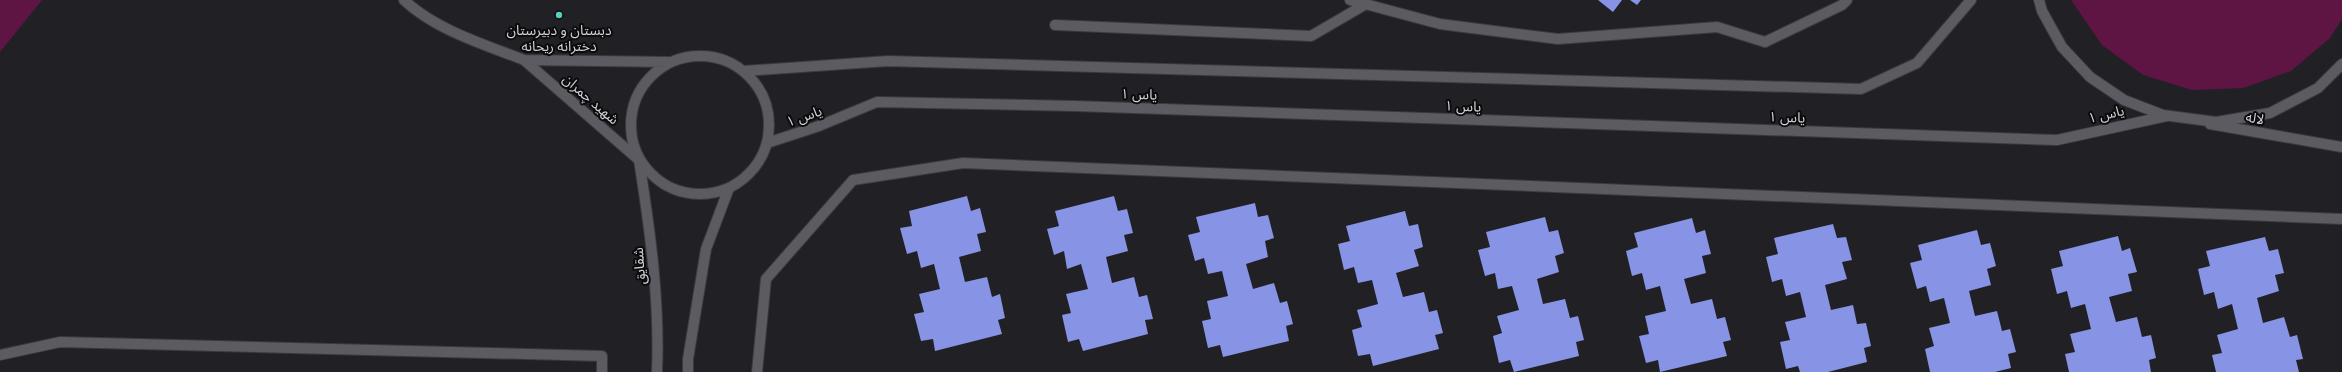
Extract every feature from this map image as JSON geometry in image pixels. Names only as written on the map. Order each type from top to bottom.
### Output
[{"type":"street","name":"شهید چمران","points":[[404,0],[419,14],[475,41],[524,60],[639,160]]},
{"type":"street","points":[[1350,0],[1440,24],[1558,39],[1717,27],[1765,42],[1842,5],[1847,0]]},
{"type":"street","name":"یاس ۱","points":[[744,71],[888,61],[1861,89],[1917,63],[1971,0]]},
{"type":"street","points":[[2039,0],[2042,11],[2062,47],[2090,77],[2124,100],[2163,116],[2216,122],[2270,112],[2318,88],[2342,64]]},
{"type":"street","points":[[1055,25],[1311,36],[1366,4]]},
{"type":"street","points":[[707,56],[727,61],[744,71],[757,86],[766,103],[769,122],[767,142],[759,161],[746,177],[729,188],[709,194],[688,194],[668,187],[651,176],[639,160],[631,138],[630,116],[637,94],[650,75],[669,62],[688,57],[707,56]]},
{"type":"street","name":"شهید چمران","points":[[524,60],[669,62]]},
{"type":"street","name":"یاس ۱","points":[[767,142],[819,126],[877,102],[1083,106],[2058,140],[2163,116]]},
{"type":"street","name":"لاله","points":[[2163,116],[2342,147]]},
{"type":"street","name":"شقایق","points":[[639,160],[651,238],[658,345],[657,372]]},
{"type":"street","points":[[757,372],[766,279],[853,180],[963,163],[2342,219]]},
{"type":"street","points":[[688,372],[688,359],[706,249],[729,188]]},
{"type":"street","points":[[0,355],[60,342],[602,356],[602,372]]},
{"type":"shaded area","points":[[0,0],[42,0],[0,52]]},
{"type":"shaded area","points":[[2071,0],[2342,0],[2342,19],[2330,38],[2291,71],[2243,88],[2192,90],[2143,75],[2102,45]]},
{"type":"building","points":[[1598,0],[1622,0],[1613,12]]},
{"type":"building","points":[[1630,0],[1641,0],[1637,5]]},
{"type":"building","points":[[967,196],[971,211],[980,208],[986,232],[977,234],[981,251],[959,257],[965,282],[987,277],[992,297],[1000,294],[1005,318],[998,320],[1002,334],[935,351],[933,339],[921,341],[914,314],[924,312],[919,294],[940,289],[934,264],[921,268],[917,251],[907,254],[900,228],[912,226],[909,211]]},
{"type":"building","points":[[1114,196],[1118,211],[1127,209],[1133,233],[1124,235],[1128,251],[1106,257],[1112,283],[1134,277],[1139,297],[1147,295],[1153,319],[1145,320],[1148,334],[1083,351],[1079,339],[1068,342],[1062,315],[1071,313],[1066,294],[1088,289],[1081,264],[1067,269],[1064,251],[1054,255],[1047,229],[1059,226],[1055,211]]},
{"type":"building","points":[[1255,203],[1258,217],[1268,215],[1274,238],[1265,241],[1268,257],[1246,264],[1253,289],[1274,283],[1280,303],[1287,301],[1293,324],[1286,326],[1289,341],[1223,357],[1220,345],[1208,348],[1202,321],[1211,319],[1207,301],[1228,296],[1222,271],[1208,274],[1204,258],[1195,261],[1188,235],[1200,232],[1196,217]]},
{"type":"building","points":[[1405,211],[1409,226],[1418,224],[1423,247],[1414,250],[1419,266],[1396,273],[1403,297],[1424,292],[1429,312],[1437,310],[1443,333],[1435,335],[1439,349],[1373,366],[1370,354],[1358,356],[1352,330],[1362,327],[1357,310],[1378,304],[1372,280],[1358,283],[1354,267],[1344,270],[1338,244],[1350,241],[1346,226]]},
{"type":"building","points":[[1545,217],[1549,232],[1558,230],[1564,253],[1555,256],[1559,272],[1537,279],[1543,304],[1565,299],[1570,318],[1578,316],[1584,340],[1576,342],[1579,356],[1514,372],[1510,360],[1499,363],[1493,336],[1502,333],[1497,316],[1519,310],[1512,286],[1498,289],[1495,273],[1485,276],[1478,250],[1490,247],[1486,232]]},
{"type":"building","points":[[1692,218],[1696,233],[1705,230],[1711,254],[1702,256],[1706,273],[1684,279],[1691,304],[1712,299],[1717,319],[1725,317],[1731,340],[1723,342],[1727,356],[1660,372],[1658,360],[1646,363],[1639,336],[1649,334],[1645,316],[1666,311],[1660,286],[1646,290],[1642,273],[1632,276],[1626,251],[1638,247],[1634,233]]},
{"type":"building","points":[[1833,224],[1837,238],[1846,237],[1852,260],[1842,262],[1847,279],[1825,285],[1831,310],[1853,305],[1857,324],[1866,323],[1871,346],[1864,348],[1867,362],[1828,372],[1800,372],[1798,366],[1786,369],[1780,342],[1790,340],[1785,322],[1806,317],[1800,292],[1786,296],[1782,279],[1772,282],[1766,257],[1778,254],[1774,238]]},
{"type":"building","points":[[1977,230],[1981,245],[1990,243],[1996,266],[1987,269],[1991,285],[1969,291],[1975,316],[1997,311],[2002,331],[2010,329],[2016,352],[2008,354],[2011,368],[1995,372],[1930,372],[1925,349],[1934,346],[1929,328],[1950,323],[1944,298],[1930,302],[1926,286],[1917,289],[1910,263],[1922,260],[1918,245]]},
{"type":"building","points":[[2118,236],[2122,251],[2130,248],[2137,272],[2128,274],[2132,291],[2109,297],[2116,322],[2137,317],[2142,337],[2151,335],[2156,358],[2149,360],[2151,372],[2069,372],[2065,354],[2075,352],[2070,334],[2091,329],[2085,304],[2071,308],[2067,291],[2057,294],[2051,269],[2063,266],[2059,251]]},
{"type":"building","points":[[2265,237],[2269,251],[2278,249],[2284,273],[2275,275],[2279,291],[2257,298],[2263,323],[2284,317],[2290,337],[2297,335],[2303,359],[2296,360],[2299,372],[2216,372],[2212,355],[2222,353],[2217,335],[2238,329],[2232,304],[2218,309],[2214,292],[2204,295],[2198,269],[2210,266],[2206,251]]},
{"type":"place","name":"دبستان و دبیرستان دخترانه ریحانه","points":[[559,15]]}]
